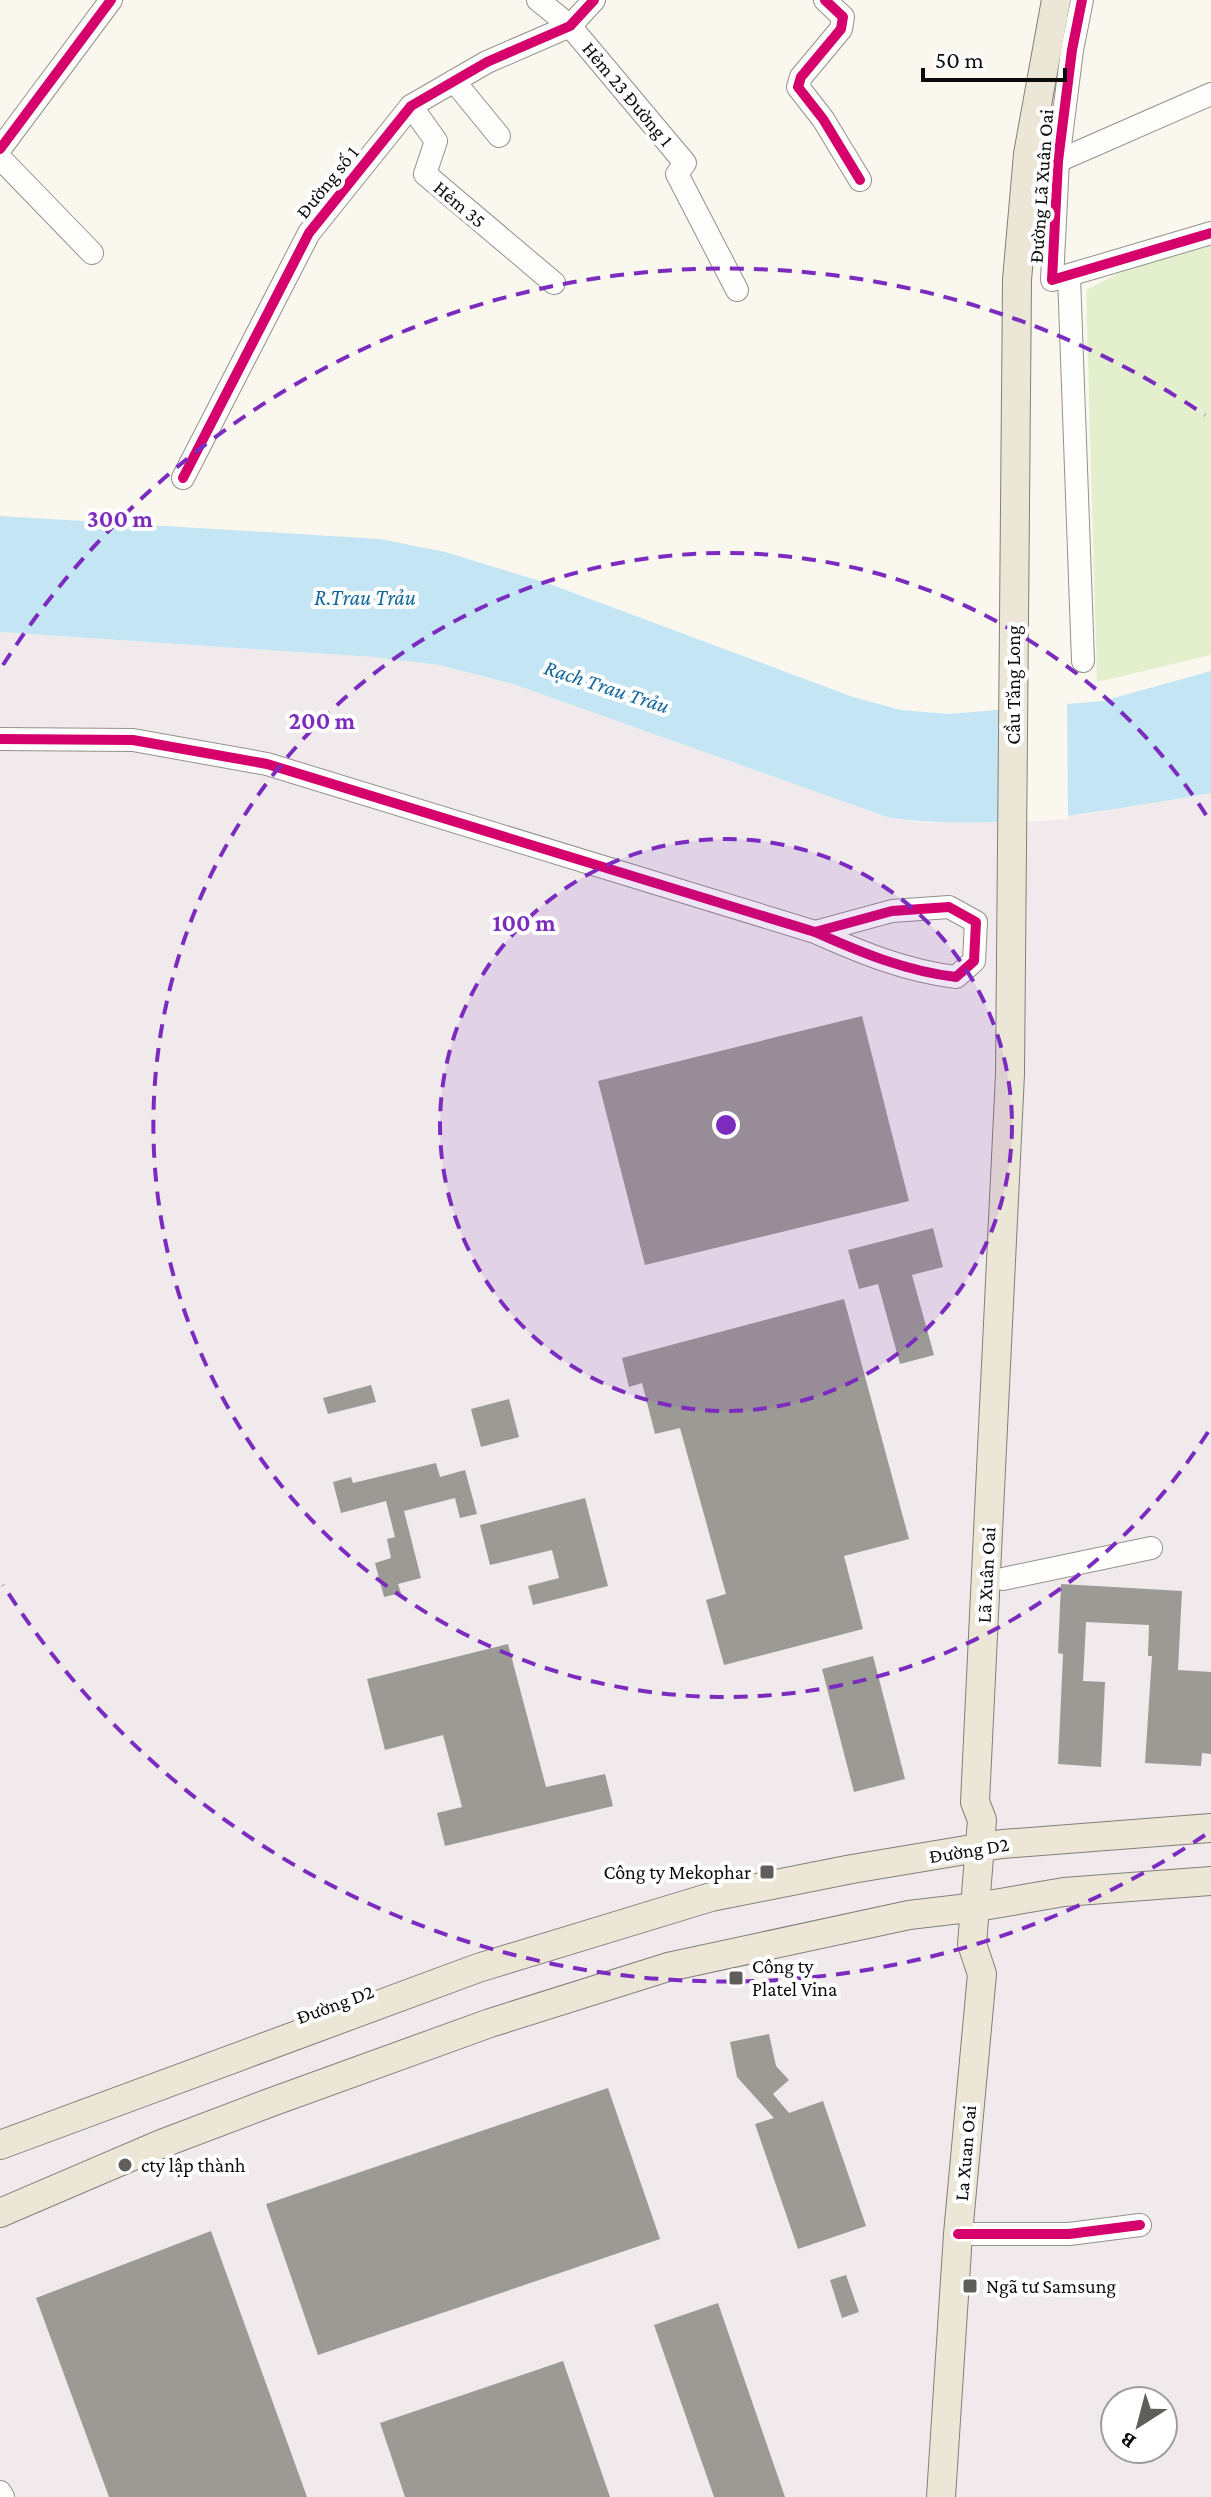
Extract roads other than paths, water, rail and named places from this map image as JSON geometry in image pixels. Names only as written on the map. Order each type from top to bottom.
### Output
[{"type":"main road","name":"Cầu Tăng Long","points":[[981,1849],[982,1820],[975,1802],[1010,1074],[1017,280],[1028,154],[1056,0]]},
{"type":"main road","name":"Đường D2","points":[[1028,1841],[1054,1827],[1211,1816]]},
{"type":"main road","name":"Đường D2","points":[[0,2145],[478,1968],[711,1897],[852,1869],[1028,1841],[1211,1828]]},
{"type":"main road","name":"La Xuan Oai","points":[[941,2497],[958,2234],[982,1974],[972,1944],[981,1849]]},
{"type":"main road","points":[[0,2213],[161,2144],[289,2096],[490,2023],[697,1959],[909,1915],[1031,1897],[1211,1881]]},
{"type":"main road","points":[[1031,1897],[1063,1904],[1211,1897]]},
{"type":"main road","name":"Đường D2","points":[[0,2128],[466,1955],[646,1900],[657,1900],[674,1908]]},
{"type":"main road","points":[[0,2224],[139,2170],[150,2161],[161,2144]]},
{"type":"street","points":[[0,149],[111,0]]},
{"type":"street","points":[[538,0],[570,26]]},
{"type":"street","name":"Đường số 1","points":[[183,478],[309,233],[411,106],[487,62],[570,26],[594,0]]},
{"type":"street","points":[[825,0],[843,17],[841,29],[801,77],[798,87],[823,119],[860,180]]},
{"type":"street","name":"Đường Lã Xuân Oai","points":[[1082,0],[1058,161],[1061,278],[1083,661]]},
{"type":"street","name":"Hẻm 23 Đường 1","points":[[570,26],[685,163],[677,174],[737,290]]},
{"type":"street","points":[[454,81],[499,136]]},
{"type":"street","points":[[1058,161],[1211,94]]},
{"type":"street","name":"Hẻm 35","points":[[411,106],[436,141],[425,174],[554,283]]},
{"type":"street","points":[[0,158],[92,253]]},
{"type":"street","points":[[1061,278],[1211,233]]},
{"type":"street","points":[[0,739],[133,740],[267,764],[815,932],[879,960],[928,974],[956,977],[974,961],[976,922],[949,907],[892,911],[815,932]]},
{"type":"street","points":[[1003,1579],[1151,1548]]},
{"type":"street","points":[[958,2234],[1069,2234],[1140,2225]]},
{"type":"water","name":"R.Trau Trảu","points":[[0,516],[380,539],[445,552],[547,583],[853,697],[901,710],[948,714],[1103,701],[1211,671],[1211,793],[1051,818],[970,823],[890,818],[513,684],[439,665],[373,657],[0,632]]},
{"type":"place","name":"Công ty Mekophar","points":[[767,1872]]},
{"type":"place","name":"Công ty Platel Vina","points":[[736,1978]]},
{"type":"place","name":"cty lập thành","points":[[125,2165]]},
{"type":"place","name":"Ngã tư Samsung","points":[[970,2286]]},
{"type":"water label","name":"Rạch Trau Trảu","points":[[607,686]]}]
